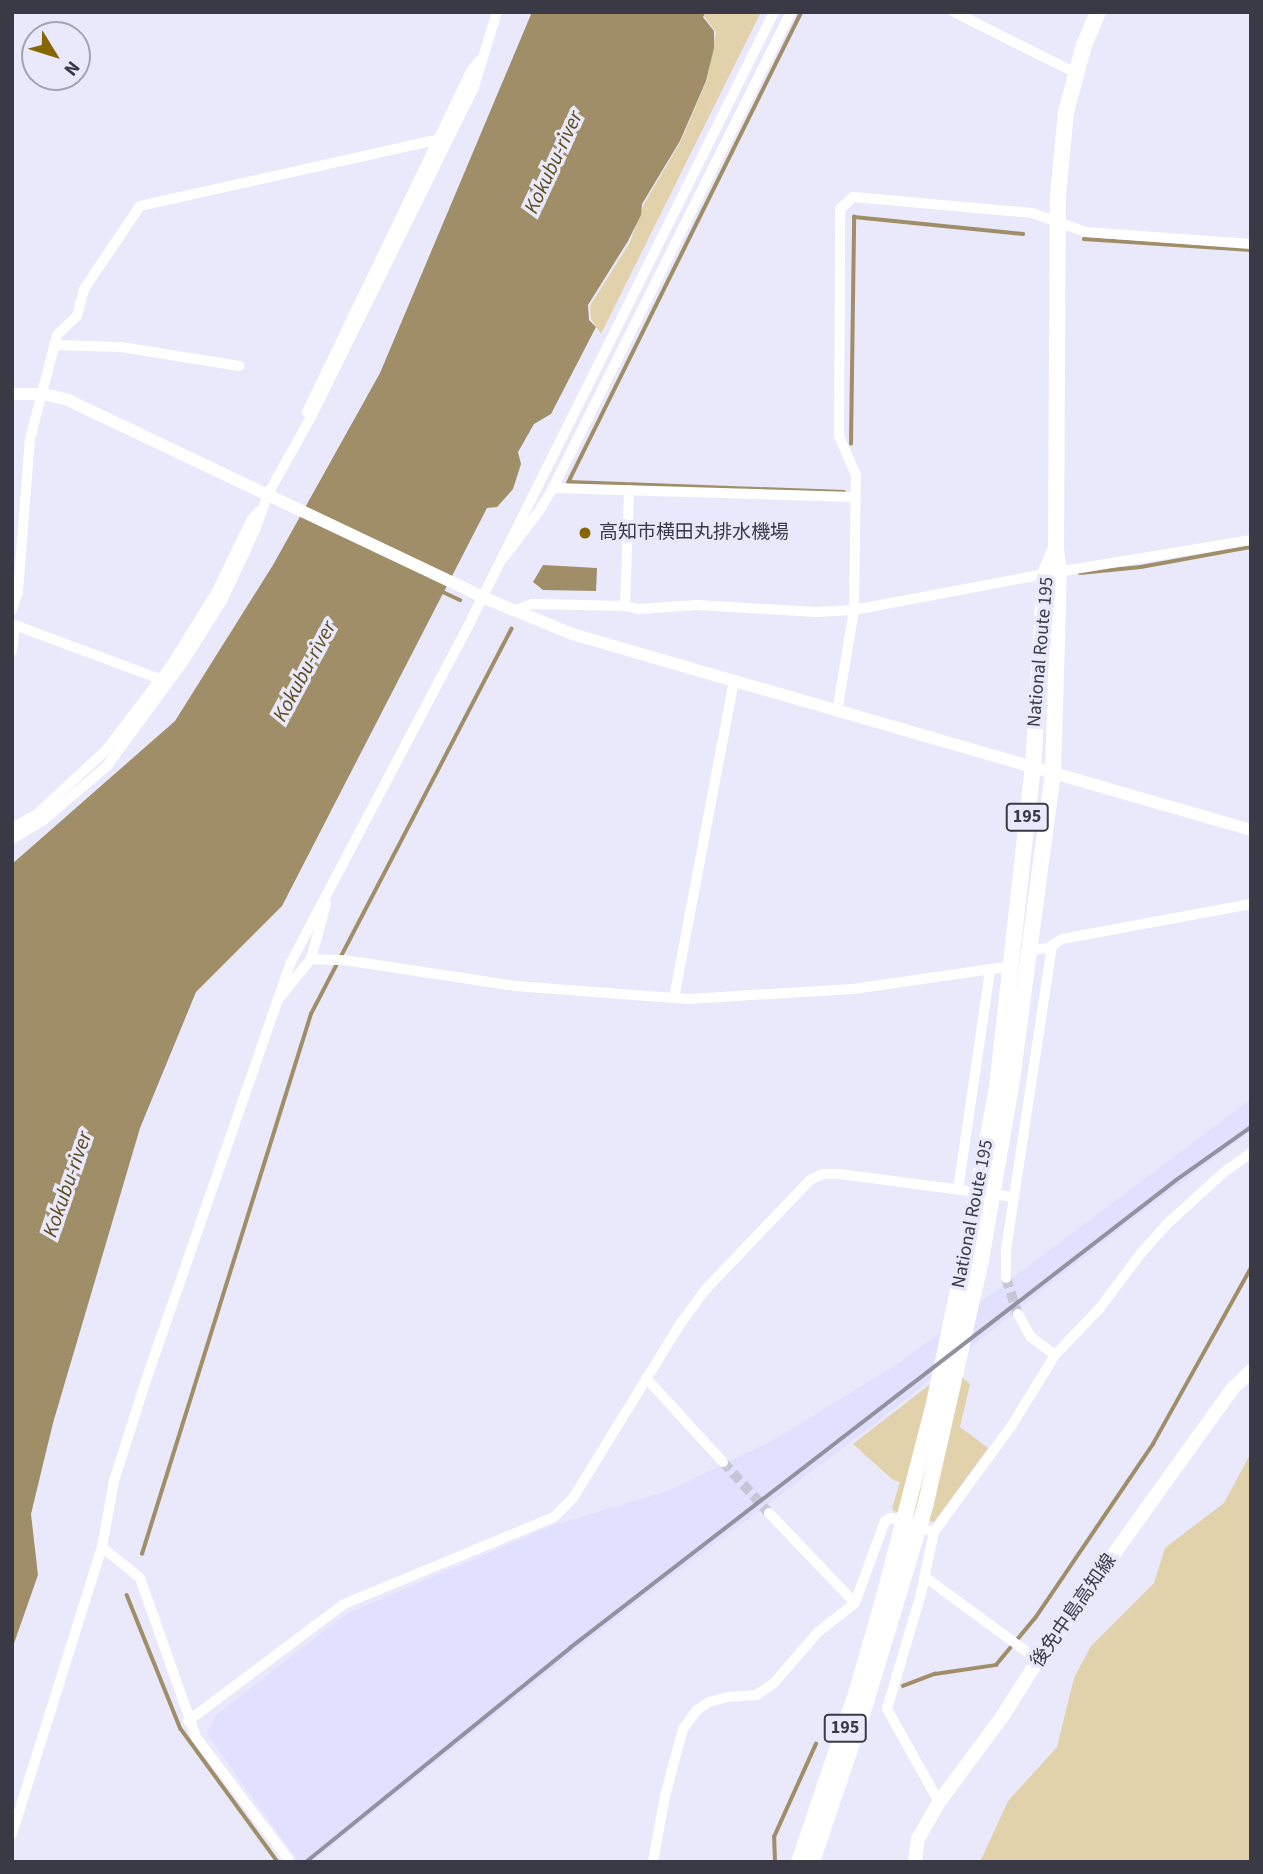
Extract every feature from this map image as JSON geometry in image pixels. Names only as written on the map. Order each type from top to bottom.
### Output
[{"type":"highway","name":"National Route 195","points":[[1004,1087],[1012,966],[1056,549],[1058,221],[1066,112],[1097,12]]},
{"type":"highway","name":"National Route 195","points":[[812,1862],[892,1595],[1004,1087],[1031,950],[1052,774],[1052,574]]},
{"type":"highway","name":"National Route 195","points":[[799,1862],[892,1595]]},
{"type":"main road","name":"後免中島高知線","points":[[915,1862],[918,1839],[939,1802],[1002,1717],[1038,1660],[1233,1388],[1251,1371]]},
{"type":"street","points":[[12,839],[45,819],[107,766],[222,601],[255,530],[262,508],[272,496],[474,87],[480,59],[498,12]]},
{"type":"street","points":[[12,1834],[102,1547],[114,1481],[145,1383],[274,1004],[291,962],[477,595],[499,562],[774,12]]},
{"type":"street","points":[[499,562],[512,548],[553,488],[791,12]]},
{"type":"street","points":[[954,12],[1076,73]]},
{"type":"street","points":[[295,445],[315,391],[471,71],[480,59]]},
{"type":"street","points":[[12,610],[18,591],[16,545],[30,439],[57,335],[77,316],[84,289],[140,206],[439,139]]},
{"type":"street","points":[[837,712],[854,610],[856,475],[839,436],[840,209],[853,197],[1032,213],[1086,232],[1251,244]]},
{"type":"street","points":[[54,345],[121,347],[239,366]]},
{"type":"street","points":[[12,394],[43,394],[80,406],[477,595],[572,634],[1251,830]]},
{"type":"street","points":[[553,488],[855,497]]},
{"type":"street","points":[[625,606],[629,490]]},
{"type":"street","points":[[514,611],[532,604],[625,606],[638,609],[697,605],[816,612],[854,610],[1251,540]]},
{"type":"street","points":[[12,651],[14,625],[160,679]]},
{"type":"street","points":[[13,827],[37,814],[106,750],[160,679],[176,666]]},
{"type":"street","points":[[674,998],[734,681]]},
{"type":"street","points":[[274,1004],[317,960],[332,884]]},
{"type":"street","points":[[1031,950],[1052,946],[1062,939],[1251,904]]},
{"type":"street","points":[[1006,1278],[1005,1263],[1014,1197],[1052,946]]},
{"type":"street","points":[[317,960],[344,960],[515,986],[674,998],[853,989],[1012,966]]},
{"type":"street","points":[[958,1190],[990,970]]},
{"type":"street","points":[[939,1802],[887,1709],[925,1577],[934,1532],[1012,1426],[1055,1355],[1098,1309],[1167,1224],[1223,1173],[1251,1153]]},
{"type":"street","points":[[188,1721],[344,1604],[554,1517],[573,1498],[646,1378],[705,1290],[810,1180],[823,1174],[839,1174],[1014,1197]]},
{"type":"street","points":[[1018,1314],[1031,1337],[1055,1355]]},
{"type":"street","points":[[646,1378],[723,1462]]},
{"type":"street","points":[[769,1513],[855,1603]]},
{"type":"street","points":[[653,1862],[665,1796],[683,1729],[696,1711],[719,1700],[756,1695],[773,1684],[818,1632],[855,1603],[886,1521],[891,1518],[934,1532]]},
{"type":"street","points":[[102,1547],[140,1578],[188,1721],[211,1758],[289,1860]]},
{"type":"street","points":[[925,1577],[1038,1660]]},
{"type":"shaded area","points":[[707,12],[761,12],[601,334],[591,319],[590,306],[630,242],[644,204],[681,141],[707,80],[716,32],[704,16]]},
{"type":"shaded area","points":[[1251,1099],[1251,1131],[1129,1222],[872,1426],[633,1605],[311,1862],[299,1862],[207,1734],[216,1715],[346,1614],[554,1525],[668,1491],[772,1441],[899,1363]]},
{"type":"shaded area","points":[[951,1368],[970,1384],[960,1427],[988,1448],[934,1522],[894,1511],[892,1508],[900,1482],[893,1480],[853,1444]]},
{"type":"shaded area","points":[[1251,1453],[1251,1862],[980,1862],[1008,1801],[1057,1747],[1074,1678],[1091,1646],[1154,1583],[1165,1548],[1224,1503]]},
{"type":"water","name":"Kokubu-river","points":[[532,12],[706,12],[703,17],[714,31],[714,48],[706,81],[680,141],[642,204],[641,215],[628,241],[588,305],[589,320],[596,327],[551,414],[534,424],[518,452],[521,464],[513,489],[497,507],[487,508],[282,906],[196,992],[140,1128],[53,1423],[31,1514],[38,1575],[12,1649],[12,864],[175,721],[273,565],[380,373]]},
{"type":"water","points":[[543,565],[597,568],[596,591],[543,590],[533,582]]},
{"type":"waterway","points":[[802,12],[569,482],[844,492]]},
{"type":"waterway","points":[[851,444],[854,217],[1023,234]]},
{"type":"waterway","points":[[1084,239],[1251,250]]},
{"type":"waterway","points":[[1080,573],[1141,567],[1251,547]]},
{"type":"waterway","points":[[443,592],[460,600]]},
{"type":"waterway","points":[[142,1554],[311,1014],[511,629]]},
{"type":"waterway","points":[[903,1686],[935,1674],[996,1665],[1036,1617],[1153,1444],[1251,1268]]},
{"type":"waterway","points":[[127,1595],[181,1729],[278,1862]]},
{"type":"waterway","points":[[775,1862],[774,1837],[816,1744]]},
{"type":"tunnel","points":[[1006,1278],[1018,1314]]},
{"type":"tunnel","points":[[723,1462],[769,1513]]},
{"type":"railway","points":[[306,1862],[570,1648],[1175,1181],[1251,1127]]},
{"type":"place","name":"高知市横田丸排水機場","points":[[585,533]]}]
